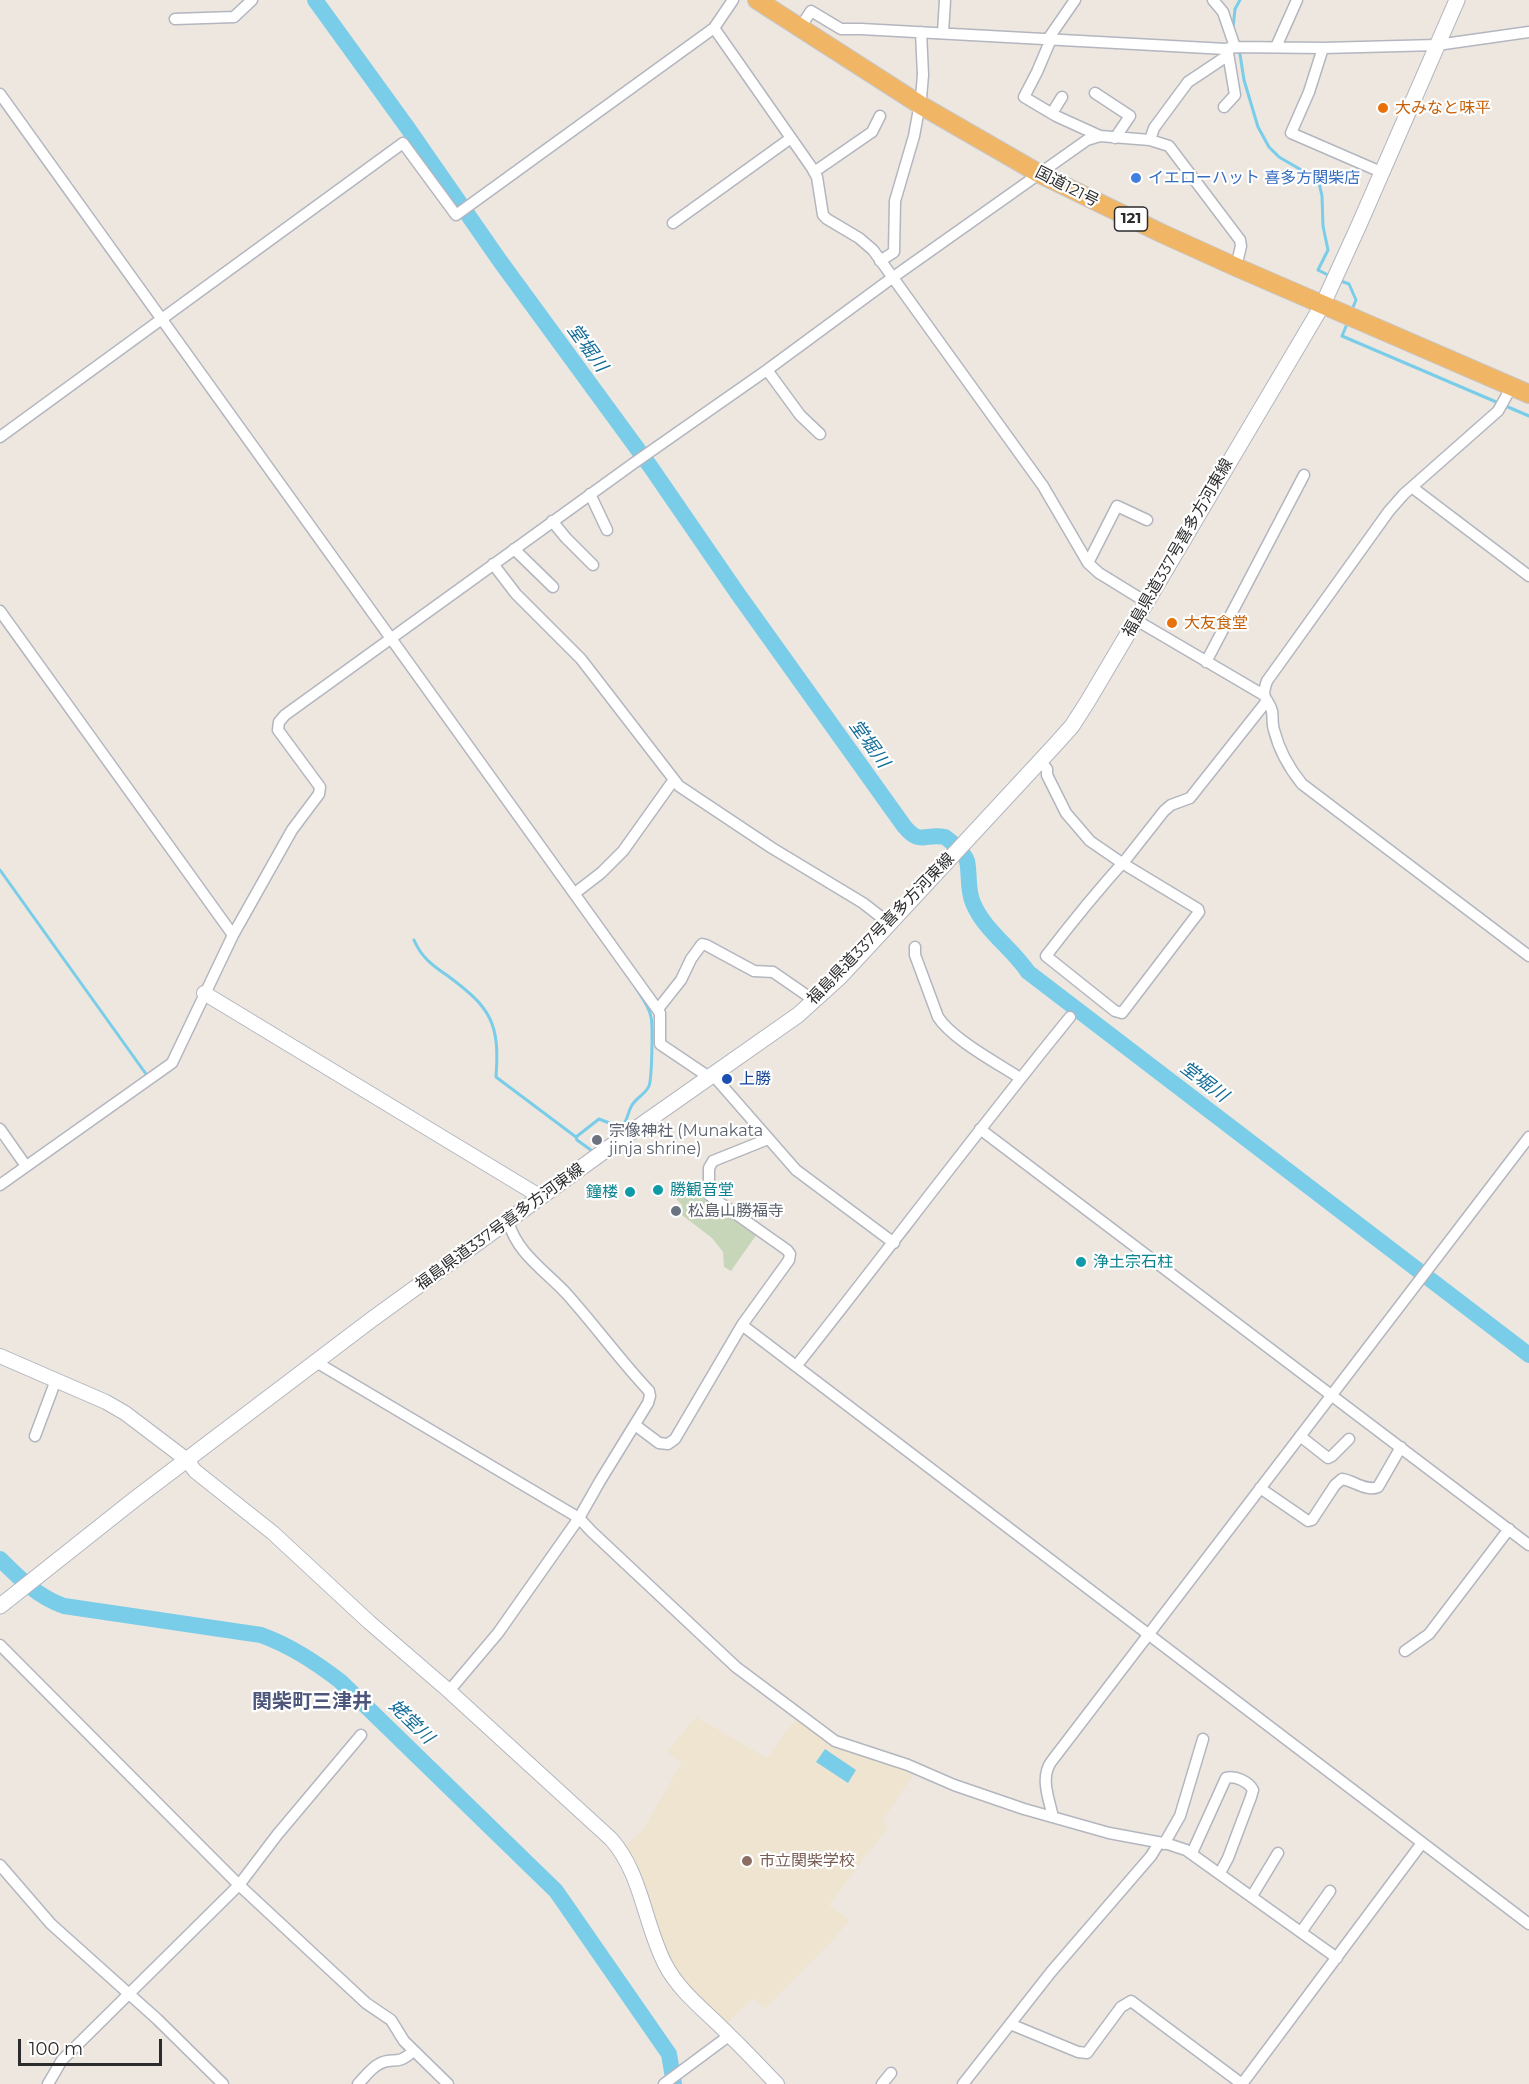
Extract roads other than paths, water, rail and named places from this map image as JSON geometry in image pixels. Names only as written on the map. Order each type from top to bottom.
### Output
[{"type":"highway","name":"国道121号","points":[[757,0],[920,105],[1040,174],[1236,267],[1529,394]]},
{"type":"main road","name":"福島県道337号喜多方河東線","points":[[5,1602],[316,1362],[541,1197],[798,1015],[815,1001],[890,924],[1072,726],[1323,304],[1457,0]]},
{"type":"street","points":[[175,19],[234,17],[252,0]]},
{"type":"street","points":[[0,437],[403,143],[456,215],[714,28],[733,0]]},
{"type":"street","points":[[943,33],[945,0]]},
{"type":"street","points":[[1075,0],[1049,39],[1037,72],[1023,97],[1100,136],[1150,140],[1169,146],[1240,240],[1241,246],[1236,267]]},
{"type":"street","points":[[1214,0],[1223,12],[1235,95],[1224,107]]},
{"type":"street","points":[[1276,47],[1297,0]]},
{"type":"street","points":[[800,28],[812,10],[842,30],[861,28],[1230,49],[1437,45],[1529,32]]},
{"type":"street","points":[[714,28],[814,172],[823,215],[867,244],[880,261],[1043,486],[1088,563],[1099,573],[1146,602]]},
{"type":"street","points":[[880,261],[894,252],[895,201],[914,136],[920,105],[923,75],[921,32]]},
{"type":"street","points":[[1323,48],[1310,92],[1291,133],[1381,172]]},
{"type":"street","points":[[1150,140],[1154,128],[1188,82],[1230,49]]},
{"type":"street","points":[[1095,93],[1130,116],[1115,138]]},
{"type":"street","points":[[0,94],[658,1009],[660,1044],[711,1076],[796,1170],[894,1243]]},
{"type":"street","points":[[1052,113],[1062,97]]},
{"type":"street","points":[[814,172],[872,132],[880,116]]},
{"type":"street","points":[[0,1185],[172,1063],[232,934],[292,830],[319,794],[320,788],[278,730],[279,722],[285,715],[892,278],[1087,140],[1100,136]]},
{"type":"street","points":[[673,223],[791,138]]},
{"type":"street","points":[[767,370],[800,415],[820,434]]},
{"type":"street","points":[[1040,760],[1046,766],[1047,775],[1062,807],[1090,842],[1122,863],[1198,909],[1199,912],[1125,1011],[1119,1013],[1046,956],[1087,903],[1122,863],[1164,810],[1190,798],[1264,697],[1268,681],[1389,511],[1404,494],[1498,411],[1512,386]]},
{"type":"street","points":[[1206,662],[1304,475]]},
{"type":"street","points":[[1413,488],[1529,576]]},
{"type":"street","points":[[590,494],[607,530]]},
{"type":"street","points":[[1088,563],[1118,506],[1147,520]]},
{"type":"street","points":[[552,521],[593,565]]},
{"type":"street","points":[[514,549],[553,587]]},
{"type":"street","points":[[494,564],[516,594],[591,670],[674,781],[772,848],[863,903],[890,924]]},
{"type":"street","points":[[0,611],[232,934]]},
{"type":"street","points":[[1136,620],[1262,694],[1272,710],[1273,727],[1283,755],[1302,784],[1529,956]]},
{"type":"street","points":[[575,893],[601,873],[623,851],[674,781]]},
{"type":"street","points":[[658,1009],[681,980],[691,959],[702,944],[754,971],[773,972],[815,1001]]},
{"type":"street","points":[[915,947],[915,955],[942,1024],[954,1035],[1020,1078]]},
{"type":"street","points":[[204,993],[541,1197]]},
{"type":"street","points":[[796,1365],[894,1243],[1020,1078],[1071,1017]]},
{"type":"street","points":[[0,1129],[26,1166]]},
{"type":"street","points":[[980,1129],[1529,1545]]},
{"type":"street","points":[[1053,1817],[1045,1779],[1047,1768],[1529,1137]]},
{"type":"street","points":[[635,1425],[660,1443],[668,1444],[673,1441],[742,1325],[789,1260],[790,1254],[709,1195],[709,1168],[713,1161],[768,1139]]},
{"type":"street","points":[[449,1690],[498,1633],[579,1518],[651,1396],[649,1390],[565,1293],[518,1245],[508,1221]]},
{"type":"street","points":[[742,1325],[1529,1924]]},
{"type":"street","points":[[0,1356],[106,1402],[125,1413],[188,1460],[195,1471],[273,1533],[369,1622],[449,1690],[620,1849],[630,1867],[656,1944],[670,1972],[687,1995],[777,2084]]},
{"type":"street","points":[[316,1362],[579,1518],[591,1532],[736,1666],[835,1742],[908,1765],[981,1795],[1109,1833],[1161,1843],[1192,1853],[1336,1958]]},
{"type":"street","points":[[35,1436],[56,1380]]},
{"type":"street","points":[[1300,1436],[1328,1458],[1348,1439]]},
{"type":"street","points":[[1260,1488],[1308,1521],[1312,1520],[1335,1485],[1342,1479],[1370,1489],[1378,1487],[1401,1447]]},
{"type":"street","points":[[1405,1651],[1429,1634],[1509,1529]]},
{"type":"street","points":[[0,1645],[239,1885],[366,2003],[391,2020],[413,2051],[448,2084]]},
{"type":"street","points":[[48,2084],[62,2060],[239,1885],[277,1835],[361,1735]]},
{"type":"street","points":[[963,2084],[1051,1972],[1151,1856],[1180,1816],[1203,1739]]},
{"type":"street","points":[[1192,1853],[1226,1778],[1232,1776],[1250,1784],[1253,1790],[1251,1797],[1220,1873]]},
{"type":"street","points":[[1010,2024],[1078,2052],[1087,2053],[1121,2007],[1131,2001],[1242,2084],[1422,1843]]},
{"type":"street","points":[[1252,1896],[1278,1853]]},
{"type":"street","points":[[0,1865],[51,1924],[224,2084]]},
{"type":"street","points":[[1301,1932],[1330,1891]]},
{"type":"street","points":[[664,2084],[730,2035]]},
{"type":"street","points":[[358,2084],[381,2062],[400,2061],[413,2051]]},
{"type":"street","points":[[882,2084],[891,2073]]},
{"type":"water","points":[[825,1749],[856,1770],[848,1783],[816,1762]]},
{"type":"waterway","name":"堂堀川","points":[[315,0],[500,261],[650,466],[738,594],[904,826],[914,836],[945,837],[963,855],[967,861],[971,898],[978,913],[1028,972],[1529,1355]]},
{"type":"waterway","points":[[1233,28],[1235,9],[1240,0]]},
{"type":"waterway","points":[[1239,48],[1244,80],[1258,127],[1269,147],[1279,157],[1310,175],[1319,183],[1328,250],[1318,270],[1330,276]]},
{"type":"waterway","points":[[1338,280],[1349,284],[1356,300],[1351,312]]},
{"type":"waterway","points":[[1347,324],[1342,336],[1529,416]]},
{"type":"waterway","points":[[0,870],[146,1074]]},
{"type":"waterway","points":[[414,940],[428,961],[463,987],[490,1018],[496,1043],[496,1077],[576,1137]]},
{"type":"waterway","points":[[595,1153],[576,1137],[599,1119],[617,1126],[624,1124],[633,1104],[649,1086],[652,1052],[651,1017],[636,988]]},
{"type":"waterway","points":[[617,1126],[618,1135]]},
{"type":"waterway","name":"姥堂川","points":[[0,1559],[37,1592],[64,1606],[261,1635],[302,1655],[340,1681],[556,1891],[669,2054],[674,2084]]},
{"type":"place","name":"大みなと味平","points":[[1383,108]]},
{"type":"place","name":"イエローハット 喜多方関柴店","points":[[1136,178]]},
{"type":"place","name":"大友食堂","points":[[1172,623]]},
{"type":"place","name":"上勝","points":[[727,1079]]},
{"type":"place","name":"宗像神社 (Munakata jinja shrine)","points":[[597,1140]]},
{"type":"place","name":"勝観音堂","points":[[658,1190]]},
{"type":"place","name":"鐘楼","points":[[630,1192]]},
{"type":"place","name":"松島山勝福寺","points":[[676,1211]]},
{"type":"place","name":"浄土宗石柱","points":[[1081,1262]]},
{"type":"place","name":"市立関柴学校","points":[[747,1861]]},
{"type":"district","name":"関柴町三津井","points":[[312,1702]]}]
